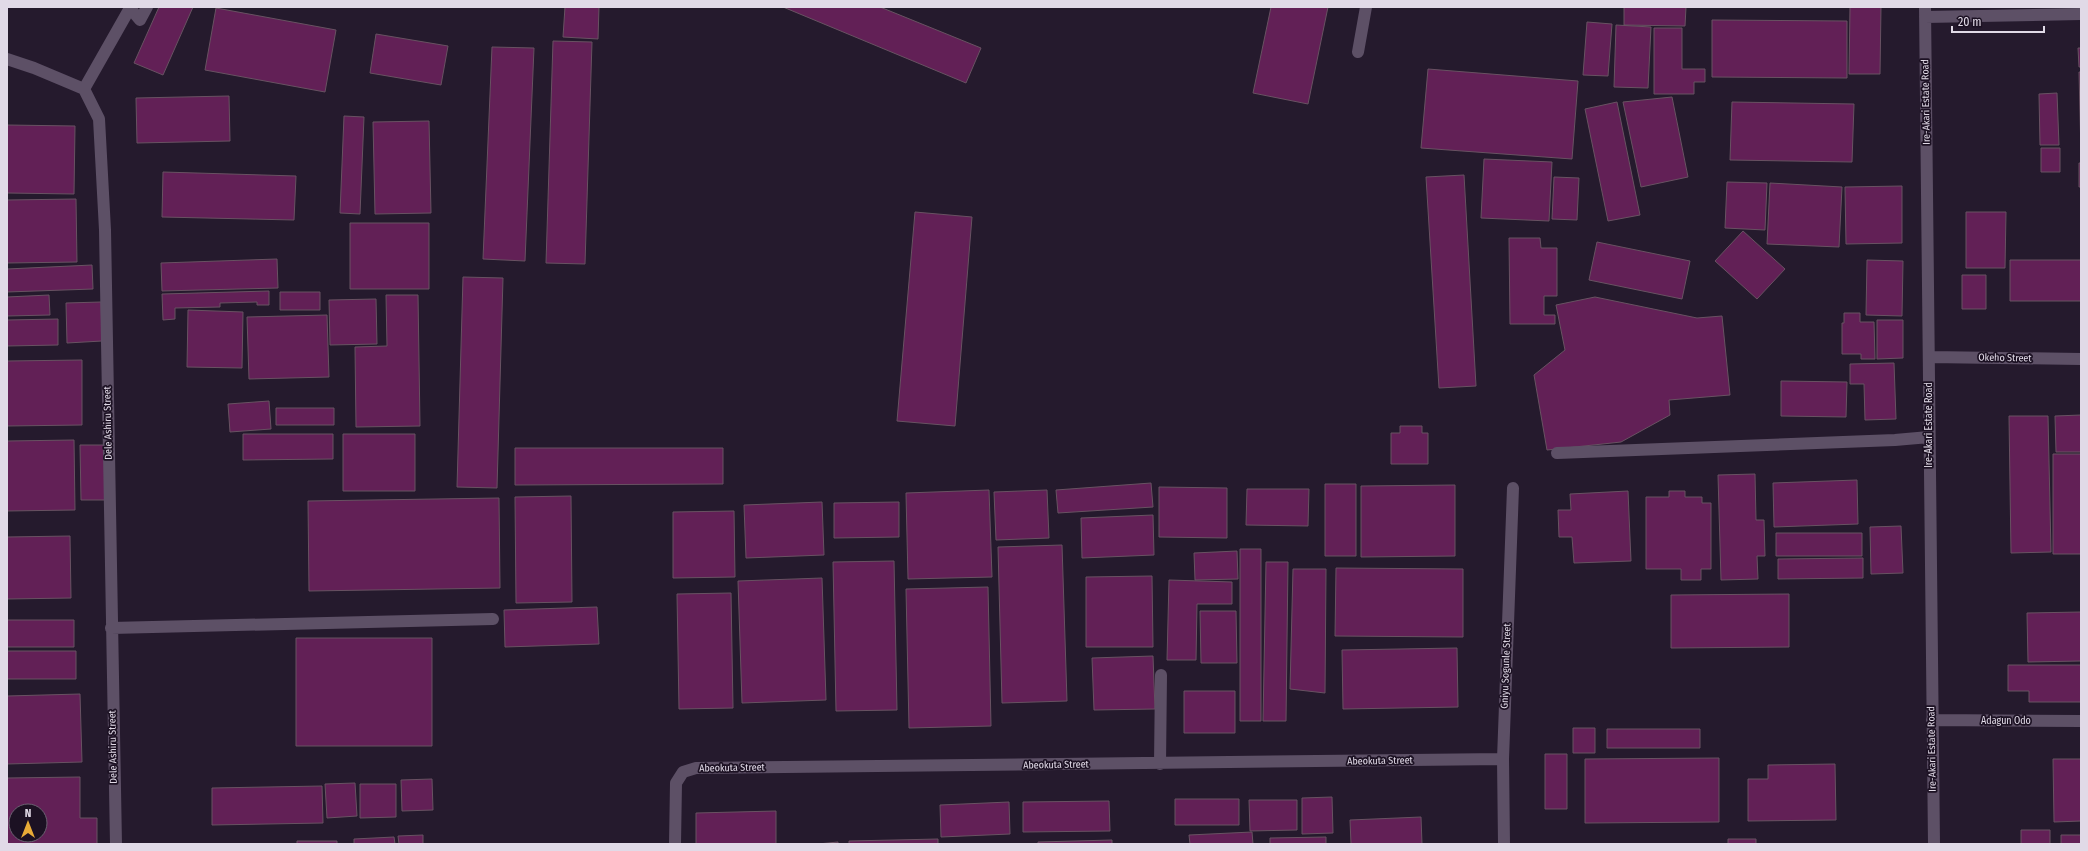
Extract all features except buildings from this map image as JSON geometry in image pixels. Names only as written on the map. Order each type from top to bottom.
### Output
[{"type":"street","points":[[7,59],[34,68],[84,89],[130,8],[140,20],[148,7]]},
{"type":"street","points":[[1358,52],[1366,7]]},
{"type":"street","points":[[1925,12],[2081,14]]},
{"type":"street","name":"Ire-Akari Estate Road","points":[[1925,12],[1930,357],[1929,437],[1934,844]]},
{"type":"street","name":"Dele Ashiru Street","points":[[84,89],[99,119],[105,230],[116,844]]},
{"type":"street","name":"Okeho Street","points":[[1930,357],[2081,359]]},
{"type":"street","points":[[1557,453],[1895,440],[1929,437]]},
{"type":"street","name":"Gniyu Sogunle Street","points":[[1504,844],[1503,759],[1513,488]]},
{"type":"street","points":[[111,628],[493,619]]},
{"type":"street","points":[[1160,764],[1161,675]]},
{"type":"street","name":"Adagun Odo","points":[[1932,720],[2081,721]]},
{"type":"street","name":"Abeokuta Street","points":[[675,844],[676,783],[683,772],[696,768],[1503,759]]}]
